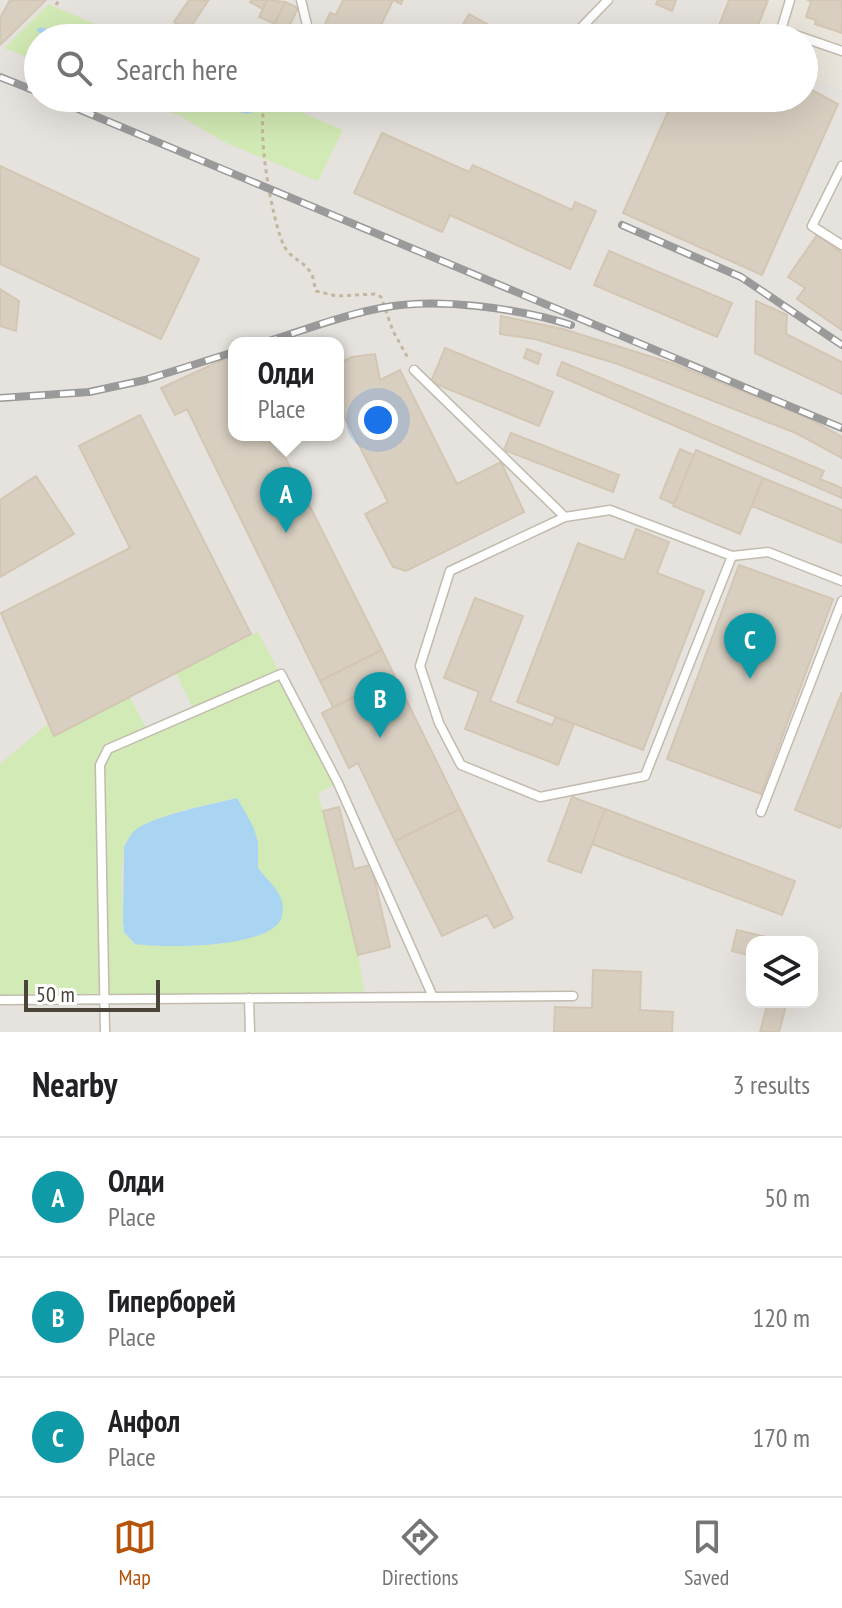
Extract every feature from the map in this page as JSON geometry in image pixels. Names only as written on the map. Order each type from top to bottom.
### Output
[{"type":"lane","points":[[301,0],[307,24]]},
{"type":"lane","points":[[585,24],[608,0]]},
{"type":"lane","points":[[783,24],[790,0]]},
{"type":"lane","points":[[818,43],[842,51]]},
{"type":"lane","points":[[842,166],[812,226],[842,245]]},
{"type":"lane","points":[[414,370],[565,517]]},
{"type":"lane","points":[[732,556],[645,776],[540,797],[461,765],[439,723],[420,666],[450,571],[565,517],[610,510],[732,556],[768,552],[842,581]]},
{"type":"lane","points":[[761,812],[842,601]]},
{"type":"lane","points":[[105,1032],[100,765],[104,755],[108,749],[281,674],[338,783],[433,997]]},
{"type":"lane","points":[[0,1000],[573,996]]},
{"type":"lane","points":[[249,998],[250,1032]]},
{"type":"path","points":[[56,5],[59,0]]},
{"type":"path","points":[[262,112],[272,207],[283,245],[290,256],[310,271],[316,291],[336,296],[375,294],[381,297],[393,331],[414,370]]},
{"type":"shaded area","points":[[0,0],[726,0],[717,24],[24,24],[24,112],[818,112],[818,80],[842,89],[842,1032],[0,1032]]},
{"type":"shaded area","points":[[726,0],[842,0],[842,89],[818,80],[818,24],[717,24]]},
{"type":"green space","points":[[49,4],[95,24],[29,24]]},
{"type":"green space","points":[[24,28],[24,56],[4,48]]},
{"type":"green space","points":[[171,112],[301,112],[343,130],[318,181],[224,142]]},
{"type":"green space","points":[[258,632],[338,783],[318,793],[358,955],[365,997],[0,1000],[0,764],[49,723],[55,736],[130,697],[148,732],[194,711],[176,673]],"holes":[[[236,798],[222,944],[135,944],[124,932],[123,861],[125,846],[131,835],[142,827],[173,813]]]},
{"type":"water","points":[[237,798],[258,842],[258,868],[282,901],[282,916],[275,927],[260,935],[216,944],[135,944],[124,932],[123,921],[124,847],[131,834],[168,816]]},
{"type":"building","points":[[10,0],[46,0],[0,45],[0,18]]},
{"type":"building","points":[[189,0],[208,1],[193,24],[174,22]]},
{"type":"building","points":[[251,0],[267,0],[263,9]]},
{"type":"building","points":[[267,0],[285,2],[275,24],[259,17]]},
{"type":"building","points":[[343,0],[393,0],[382,24],[325,24],[330,13],[336,15]]},
{"type":"building","points":[[658,0],[676,0],[672,11],[656,4]]},
{"type":"building","points":[[729,0],[768,0],[759,24],[720,24]]},
{"type":"building","points":[[808,0],[842,0],[842,33],[815,24],[816,20],[806,17],[811,2]]},
{"type":"building","points":[[285,2],[298,8],[290,24],[274,24]]},
{"type":"building","points":[[469,14],[487,24],[463,24]]},
{"type":"building","points":[[818,93],[838,104],[762,275],[623,213],[668,112],[818,112]]},
{"type":"building","points":[[382,133],[469,172],[473,165],[572,210],[575,202],[596,211],[570,269],[450,215],[442,232],[354,193]]},
{"type":"building","points":[[0,166],[199,259],[161,339],[0,264]]},
{"type":"building","points":[[817,235],[842,253],[842,330],[797,299],[805,288],[788,277]]},
{"type":"building","points":[[609,251],[732,303],[717,337],[594,285]]},
{"type":"building","points":[[0,289],[19,301],[16,331],[0,326]]},
{"type":"building","points":[[756,301],[787,315],[786,334],[842,362],[842,394],[755,353]]},
{"type":"building","points":[[501,316],[563,329],[671,363],[806,417],[842,437],[842,458],[796,433],[618,364],[535,339],[500,334]]},
{"type":"building","points":[[445,348],[553,392],[539,426],[431,382]]},
{"type":"building","points":[[527,349],[541,354],[538,364],[524,358]]},
{"type":"building","points":[[375,354],[380,380],[400,370],[457,484],[501,462],[524,512],[406,571],[393,567],[365,514],[388,502],[344,416],[344,361]]},
{"type":"building","points":[[228,357],[228,441],[277,441],[382,650],[320,681],[187,409],[175,415],[161,388]]},
{"type":"building","points":[[562,362],[824,471],[820,479],[842,488],[842,498],[557,375]]},
{"type":"building","points":[[140,415],[251,634],[54,736],[1,613],[130,548],[79,446]]},
{"type":"building","points":[[511,433],[619,475],[613,492],[504,450]]},
{"type":"building","points":[[680,449],[694,455],[674,504],[660,498]]},
{"type":"building","points":[[696,450],[763,478],[740,534],[673,506]]},
{"type":"building","points":[[36,476],[74,534],[0,577],[0,500]]},
{"type":"building","points":[[763,478],[842,510],[842,543],[752,506]]},
{"type":"building","points":[[636,529],[669,542],[657,573],[704,591],[643,750],[517,702],[578,543],[624,560]]},
{"type":"building","points":[[739,565],[833,599],[761,794],[667,759]]},
{"type":"building","points":[[475,598],[523,616],[490,701],[552,725],[556,717],[574,724],[558,765],[465,729],[479,692],[444,678]]},
{"type":"building","points":[[382,650],[395,677],[333,707],[320,681]]},
{"type":"building","points":[[395,677],[460,809],[395,841],[358,763],[349,768],[322,713]]},
{"type":"building","points":[[842,692],[842,824],[840,828],[795,810]]},
{"type":"building","points":[[572,797],[605,809],[581,873],[548,861]]},
{"type":"building","points":[[339,807],[354,869],[371,865],[390,947],[358,955],[323,811]]},
{"type":"building","points":[[460,809],[513,918],[494,928],[487,915],[442,936],[395,841]]},
{"type":"building","points":[[605,809],[795,881],[782,915],[592,844]]},
{"type":"building","points":[[737,930],[762,936],[746,936],[746,954],[732,951]]},
{"type":"building","points":[[593,970],[641,972],[640,1010],[673,1012],[672,1032],[554,1032],[555,1007],[592,1008]]},
{"type":"building","points":[[766,1008],[785,1008],[779,1032],[760,1032]]},
{"type":"railway","points":[[0,77],[24,86]]},
{"type":"railway","points":[[86,112],[842,428]]},
{"type":"railway","points":[[622,225],[741,277],[842,345]]},
{"type":"railway","points":[[282,337],[381,308],[427,304],[502,309],[571,325]]},
{"type":"railway","points":[[0,398],[89,392],[145,380],[228,354]]},
{"type":"place","name":"Олди","points":[[286,533]]},
{"type":"place","name":"Анфол","points":[[750,679]]},
{"type":"place","name":"Гиперборей","points":[[380,738]]}]
